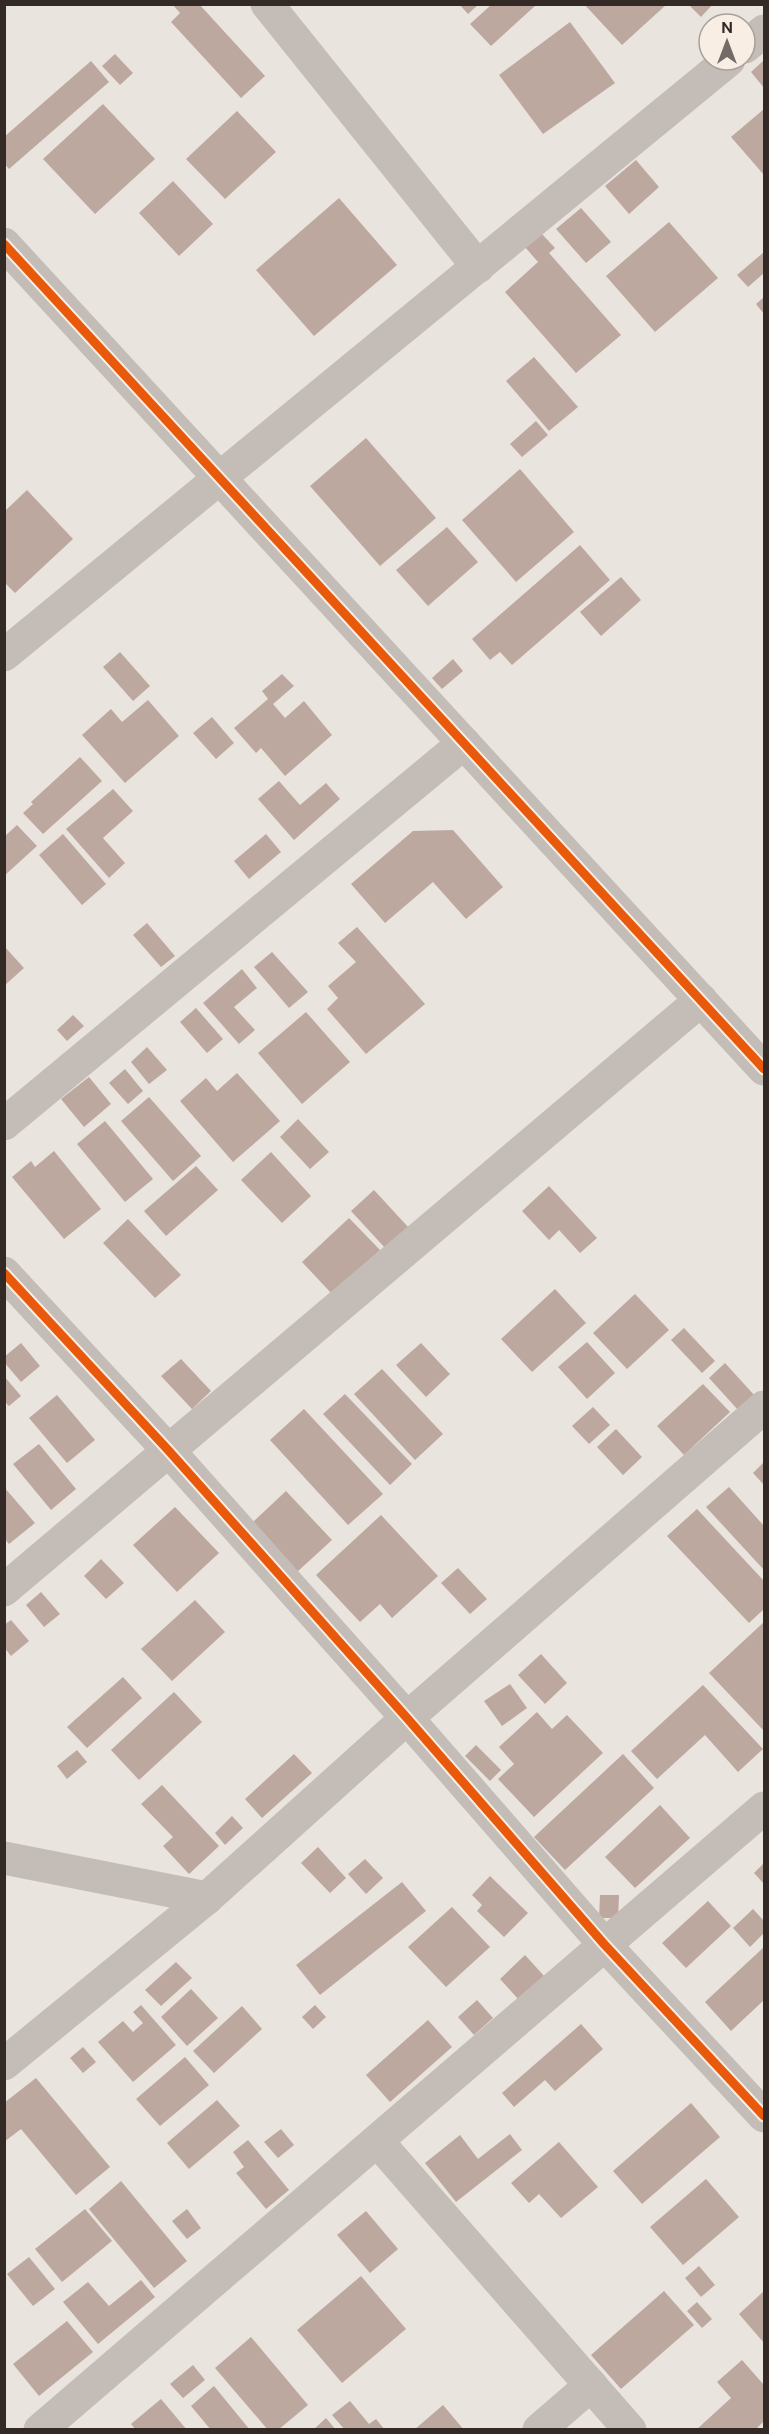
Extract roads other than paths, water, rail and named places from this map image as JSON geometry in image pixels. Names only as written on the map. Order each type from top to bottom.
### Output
[{"type":"street","points":[[267,4],[478,267]]},
{"type":"street","points":[[4,655],[714,72]]},
{"type":"street","points":[[4,244],[765,1069]]},
{"type":"street","points":[[4,1124],[464,743]]},
{"type":"street","points":[[4,1590],[701,1000]]},
{"type":"street","points":[[4,1273],[169,1451],[407,1718],[604,1944],[765,2116]]},
{"type":"street","points":[[4,2064],[207,1898],[407,1718],[765,1407]]},
{"type":"street","points":[[40,2430],[765,1808]]},
{"type":"street","points":[[4,1857],[207,1898]]},
{"type":"street","points":[[378,2142],[630,2430]]},
{"type":"street","points":[[539,2430],[591,2385]]}]
